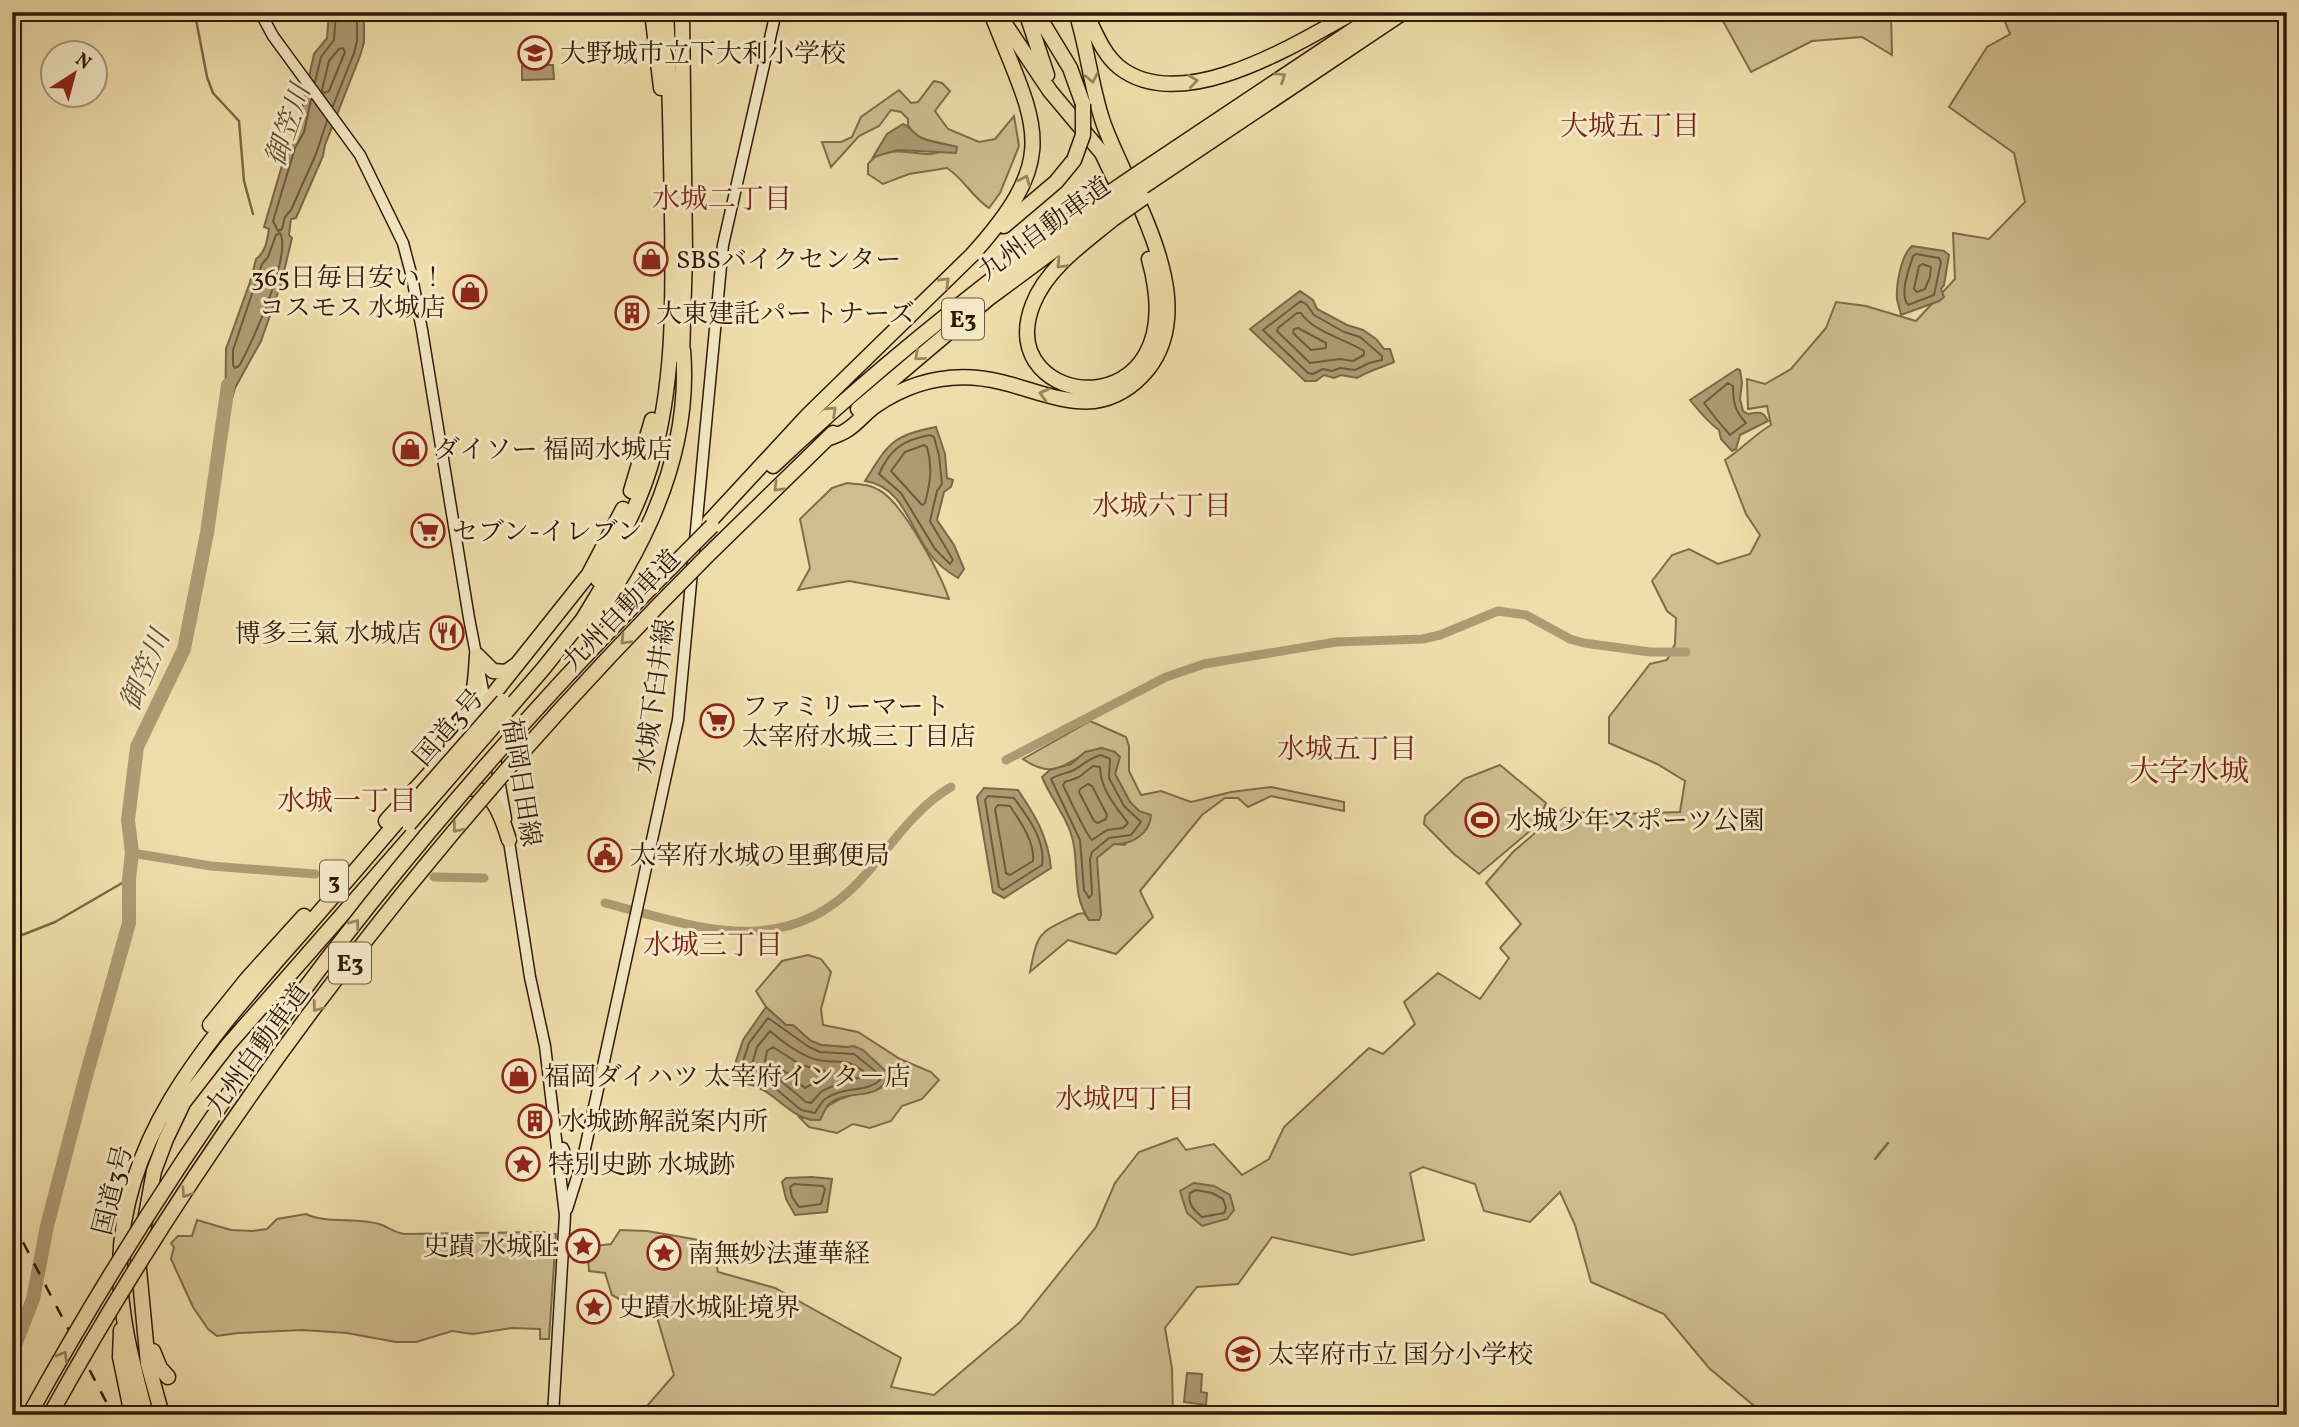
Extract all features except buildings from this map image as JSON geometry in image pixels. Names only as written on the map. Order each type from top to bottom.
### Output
[{"type":"highway","points":[[652,12],[678,180]]},
{"type":"highway","name":"国道3号","points":[[666,12],[678,180]]},
{"type":"highway","name":"国道3号","points":[[146,1415],[123,1311],[120,1263],[135,1176],[219,1029],[405,820],[531,668],[578,617],[622,536],[651,464],[677,351],[673,276],[682,12]]},
{"type":"highway","points":[[678,180],[692,12]]},
{"type":"highway","points":[[972,255],[992,232],[1018,194],[1029,169],[1034,142],[1028,104],[991,12]]},
{"type":"highway","points":[[997,12],[1050,91],[1109,165],[1149,255],[1158,300],[1156,329],[1152,342],[1131,372],[1111,385],[1089,390],[1077,389],[1055,380],[1038,363],[1030,344],[1028,323],[1033,303],[1052,274],[1077,249],[1108,209]]},
{"type":"highway","points":[[1026,12],[1047,75],[1073,118]]},
{"type":"highway","points":[[710,524],[808,415],[972,255],[1049,189],[1074,160],[1083,135],[1083,104],[1070,68],[1036,12]]},
{"type":"highway","points":[[827,439],[847,430],[873,407],[897,393],[936,379],[967,376],[983,378],[1068,400],[1094,401],[1128,388],[1153,362],[1167,328],[1165,278],[1157,250],[1103,121],[1076,12]]},
{"type":"highway","points":[[1085,12],[1105,51],[1121,68],[1148,81],[1169,83],[1208,79],[1241,69],[1280,52],[1354,12]]},
{"type":"highway","name":"九州自動車道","points":[[1149,181],[1380,12]]},
{"type":"highway","name":"九州自動車道","points":[[29,1415],[142,1223],[214,1116],[369,905],[539,705],[710,524],[831,411],[907,345],[979,288],[1108,209],[1404,12]]},
{"type":"highway","name":"九州自動車道","points":[[50,1415],[158,1235],[230,1127],[313,1011],[386,916],[592,674],[707,556],[866,401],[948,331],[1108,209]]},
{"type":"highway","points":[[486,705],[589,574],[634,483],[664,369],[677,351]]},
{"type":"highway","points":[[176,1101],[568,656],[589,628],[627,570],[655,510],[677,445],[686,380],[677,351]]},
{"type":"highway","points":[[477,656],[488,668],[499,672],[511,669],[525,657]]},
{"type":"highway","name":"3","points":[[452,745],[469,712],[475,686],[477,656]]},
{"type":"highway","name":"3","points":[[176,1101],[179,1073],[215,1018],[486,705]]},
{"type":"highway","points":[[440,801],[464,788],[480,791],[494,803],[509,840]]},
{"type":"highway","name":"国道3号","points":[[162,1415],[148,1363],[138,1259],[153,1171],[176,1101]]},
{"type":"highway","points":[[123,1311],[120,1357],[132,1415]]},
{"type":"highway","points":[[142,1320],[157,1362],[168,1377]]},
{"type":"main road","name":"福岡日田線","points":[[260,12],[372,176],[395,225],[410,266],[530,977],[545,1046],[556,1129],[565,1215],[553,1415]]},
{"type":"main road","name":"水城下臼井線","points":[[565,1215],[581,1166],[678,720],[723,245],[776,12]]},
{"type":"main road","points":[[556,1129],[568,1162],[581,1166]]},
{"type":"shaded area","points":[[1718,12],[1891,12],[1892,55],[1862,37],[1812,41],[1751,72]]},
{"type":"shaded area","points":[[2001,12],[2287,12],[2287,1415],[1765,1415],[1709,1368],[1664,1314],[1591,1282],[1575,1225],[1560,1192],[1530,1222],[1484,1211],[1475,1184],[1423,1167],[1410,1173],[1424,1240],[1352,1255],[1272,1237],[1238,1284],[1197,1287],[1165,1328],[1172,1368],[1173,1415],[748,1415],[746,1408],[706,1415],[648,1415],[646,1407],[674,1375],[654,1307],[634,1307],[612,1295],[605,1273],[589,1271],[587,1247],[611,1244],[620,1230],[647,1231],[705,1241],[713,1246],[718,1272],[775,1288],[901,1358],[891,1387],[934,1395],[1020,1322],[1096,1227],[1115,1183],[1139,1152],[1177,1138],[1186,1150],[1214,1144],[1242,1175],[1269,1159],[1284,1127],[1369,1048],[1383,1054],[1415,1024],[1404,1002],[1438,973],[1480,999],[1509,958],[1500,948],[1521,924],[1486,883],[1513,852],[1564,808],[1593,815],[1680,812],[1685,781],[1657,764],[1609,743],[1609,717],[1650,664],[1667,660],[1675,644],[1676,618],[1667,611],[1652,581],[1672,555],[1689,549],[1718,564],[1750,554],[1760,535],[1746,514],[1725,460],[1771,425],[1767,406],[1748,409],[1747,379],[1765,384],[1791,369],[1826,328],[1836,302],[1866,306],[1916,321],[1955,279],[1953,233],[1989,239],[2025,202],[2014,153],[1949,107],[1987,47],[2010,34]]},
{"type":"shaded area","points":[[934,81],[942,83],[950,91],[935,111],[948,129],[979,142],[995,139],[1014,116],[1019,146],[1000,193],[989,208],[947,168],[909,174],[883,184],[868,174],[868,164],[881,154],[930,154],[957,147],[915,135],[908,125],[908,119],[901,112],[891,110],[879,126],[859,136],[831,167],[822,142],[841,142],[852,137],[861,117],[899,90],[911,103],[918,102]]},
{"type":"shaded area","points":[[847,483],[875,488],[889,497],[909,523],[929,557],[949,599],[849,581],[798,590],[810,568],[800,519],[832,488]]},
{"type":"shaded area","points":[[1090,721],[1126,737],[1129,746],[1129,771],[1141,795],[1161,791],[1191,802],[1231,792],[1271,787],[1344,802],[1344,811],[1271,796],[1248,807],[1238,798],[1225,798],[1202,815],[1140,891],[1153,917],[1116,954],[1068,940],[1030,972],[1036,947],[1048,929],[1078,914],[1084,913],[1089,920],[1101,915],[1096,858],[1114,844],[1125,845],[1139,811],[1130,802],[1115,774],[1119,757],[1102,748],[1055,769],[1035,766],[1023,759]]},
{"type":"shaded area","name":"水城少年スポーツ公園","points":[[1500,765],[1546,803],[1537,825],[1479,874],[1424,824],[1425,816],[1464,779]]},
{"type":"shaded area","points":[[808,955],[821,959],[831,972],[821,1009],[823,1025],[858,1032],[900,1059],[931,1072],[939,1080],[922,1099],[902,1106],[891,1121],[870,1128],[853,1124],[837,1133],[809,1127],[798,1116],[811,1120],[838,1100],[873,1092],[886,1084],[846,1047],[821,1045],[811,1041],[793,1026],[786,1025],[766,1007],[756,991],[782,961]]},
{"type":"shaded area","points":[[306,1214],[323,1219],[370,1222],[405,1234],[556,1234],[549,1339],[540,1339],[540,1329],[512,1328],[473,1334],[452,1331],[416,1342],[302,1330],[217,1336],[208,1329],[193,1307],[171,1259],[174,1247],[171,1243],[178,1236],[192,1236],[197,1220],[231,1230],[253,1231],[267,1229],[277,1219]]},
{"type":"water","points":[[329,12],[364,12],[364,42],[323,156],[296,218],[291,219],[289,235],[292,238],[281,284],[261,341],[235,388],[225,423],[226,349],[256,259],[266,246],[269,229],[264,227],[288,145],[297,131],[314,54],[327,38]]},
{"type":"water","points":[[522,65],[553,65],[554,79],[522,80]]},
{"type":"water","points":[[903,124],[922,138],[957,147],[956,153],[898,150],[873,157],[887,134]]},
{"type":"water","points":[[1912,246],[1944,251],[1949,255],[1941,289],[1944,297],[1901,315],[1897,299],[1898,278],[1905,256]]},
{"type":"water","points":[[1300,291],[1313,300],[1317,309],[1363,330],[1384,349],[1390,349],[1394,362],[1357,378],[1324,375],[1316,381],[1305,381],[1250,329]]},
{"type":"water","points":[[1737,369],[1740,370],[1742,383],[1740,399],[1743,411],[1748,414],[1760,413],[1768,421],[1740,435],[1736,449],[1732,451],[1721,439],[1719,430],[1690,400]]},
{"type":"water","points":[[936,427],[945,454],[947,478],[953,480],[951,487],[944,492],[937,520],[954,545],[964,569],[958,578],[932,557],[896,499],[878,484],[865,481],[893,443],[910,434]]},
{"type":"water","points":[[1102,748],[1115,752],[1120,757],[1115,774],[1130,802],[1139,811],[1151,815],[1147,828],[1138,837],[1127,843],[1114,844],[1097,858],[1101,915],[1099,920],[1089,920],[1078,892],[1071,833],[1042,777],[1050,770],[1071,764],[1085,752]]},
{"type":"water","points":[[984,788],[1018,790],[1040,827],[1051,868],[1004,898],[993,892],[977,797]]},
{"type":"water","points":[[766,1007],[786,1025],[793,1025],[811,1041],[821,1045],[854,1046],[863,1050],[890,1075],[878,1089],[845,1096],[829,1104],[820,1120],[802,1117],[765,1091],[730,1079],[743,1040]]},
{"type":"water","points":[[786,1178],[832,1179],[827,1212],[795,1215],[786,1199],[782,1182]]},
{"type":"water","points":[[1194,1183],[1214,1186],[1230,1195],[1234,1210],[1227,1219],[1202,1226],[1187,1213],[1180,1191]]},
{"type":"water","points":[[1187,1373],[1202,1374],[1201,1392],[1207,1393],[1206,1405],[1184,1402]]},
{"type":"waterway","points":[[195,14],[207,77],[213,93],[239,121],[244,181],[253,214]]},
{"type":"waterway","name":"御笠川","points":[[12,1353],[33,1299],[47,1226],[129,923],[132,853],[128,820],[137,747],[184,649],[207,533],[228,385]]},
{"type":"waterway","points":[[1006,760],[1166,677],[1204,664],[1336,642],[1423,639],[1440,635],[1498,611],[1526,615],[1570,639],[1584,643],[1650,652],[1686,652]]},
{"type":"waterway","points":[[605,903],[676,922],[743,931],[775,929],[806,920],[836,902],[866,874],[916,815],[951,787]]},
{"type":"waterway","points":[[132,853],[211,866],[315,874]]},
{"type":"waterway","points":[[434,877],[484,878]]},
{"type":"waterway","points":[[12,939],[55,922],[129,879]]},
{"type":"waterway","points":[[1875,1159],[1888,1143]]},
{"type":"railway","points":[[12,1221],[113,1415]]},
{"type":"place","name":"大野城市立下大利小学校","points":[[535,53]]},
{"type":"place","name":"SBSバイクセンター","points":[[651,259]]},
{"type":"place","name":"365日毎日安い！ コスモス 水城店","points":[[470,292]]},
{"type":"place","name":"大東建託パートナーズ","points":[[632,313]]},
{"type":"place","name":"ダイソー 福岡水城店","points":[[410,449]]},
{"type":"place","name":"セブン-イレブン","points":[[428,531]]},
{"type":"place","name":"博多三氣 水城店","points":[[447,633]]},
{"type":"place","name":"ファミリーマート 太宰府水城三丁目店","points":[[717,721]]},
{"type":"place","name":"水城少年スポーツ公園","points":[[1482,820]]},
{"type":"place","name":"太宰府水城の里郵便局","points":[[605,855]]},
{"type":"place","name":"福岡ダイハツ 太宰府インタ－店","points":[[519,1076]]},
{"type":"place","name":"水城跡解説案内所","points":[[535,1121]]},
{"type":"place","name":"特別史跡 水城跡","points":[[523,1164]]},
{"type":"place","name":"史蹟 水城阯","points":[[583,1246]]},
{"type":"place","name":"南無妙法蓮華経","points":[[664,1253]]},
{"type":"place","name":"史蹟水城阯境界","points":[[594,1307]]},
{"type":"place","name":"太宰府市立 国分小学校","points":[[1243,1354]]},
{"type":"district","name":"大城五丁目","points":[[1630,125]]},
{"type":"district","name":"水城二丁目","points":[[722,198]]},
{"type":"district","name":"水城六丁目","points":[[1162,505]]},
{"type":"district","name":"水城五丁目","points":[[1347,748]]},
{"type":"district","name":"大字水城","points":[[2189,771]]},
{"type":"district","name":"水城一丁目","points":[[347,800]]},
{"type":"district","name":"水城三丁目","points":[[713,944]]},
{"type":"district","name":"水城四丁目","points":[[1125,1098]]}]
